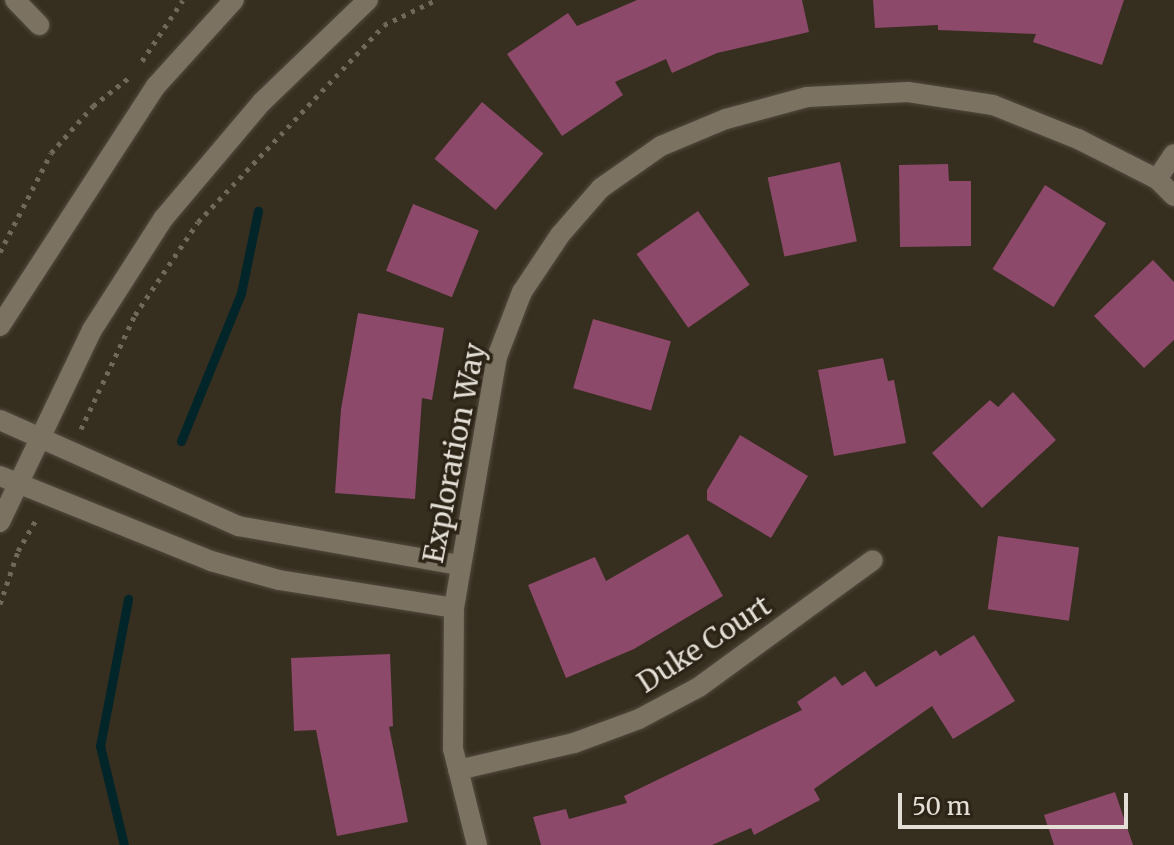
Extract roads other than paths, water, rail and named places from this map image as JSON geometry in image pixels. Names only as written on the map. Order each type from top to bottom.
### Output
[{"type":"street","points":[[15,0],[39,25]]},
{"type":"street","points":[[0,326],[106,156],[156,86],[234,0]]},
{"type":"street","points":[[0,522],[9,480],[40,439],[92,330],[163,219],[262,102],[368,0]]},
{"type":"street","name":"Exploration Way","points":[[477,845],[458,770],[454,608],[497,357],[522,292],[560,235],[601,188],[661,146],[726,119],[807,97],[908,92],[993,105],[1078,139],[1157,179],[1174,196]]},
{"type":"street","points":[[1157,179],[1174,154]]},
{"type":"street","points":[[0,420],[238,526],[460,565]]},
{"type":"street","points":[[9,480],[211,561],[279,580],[454,608]]},
{"type":"street","name":"Duke Court","points":[[458,770],[574,743],[639,719],[699,687],[873,560]]},
{"type":"waterway","points":[[181,441],[241,293],[258,211]]},
{"type":"waterway","points":[[124,845],[100,746],[128,599]]}]
